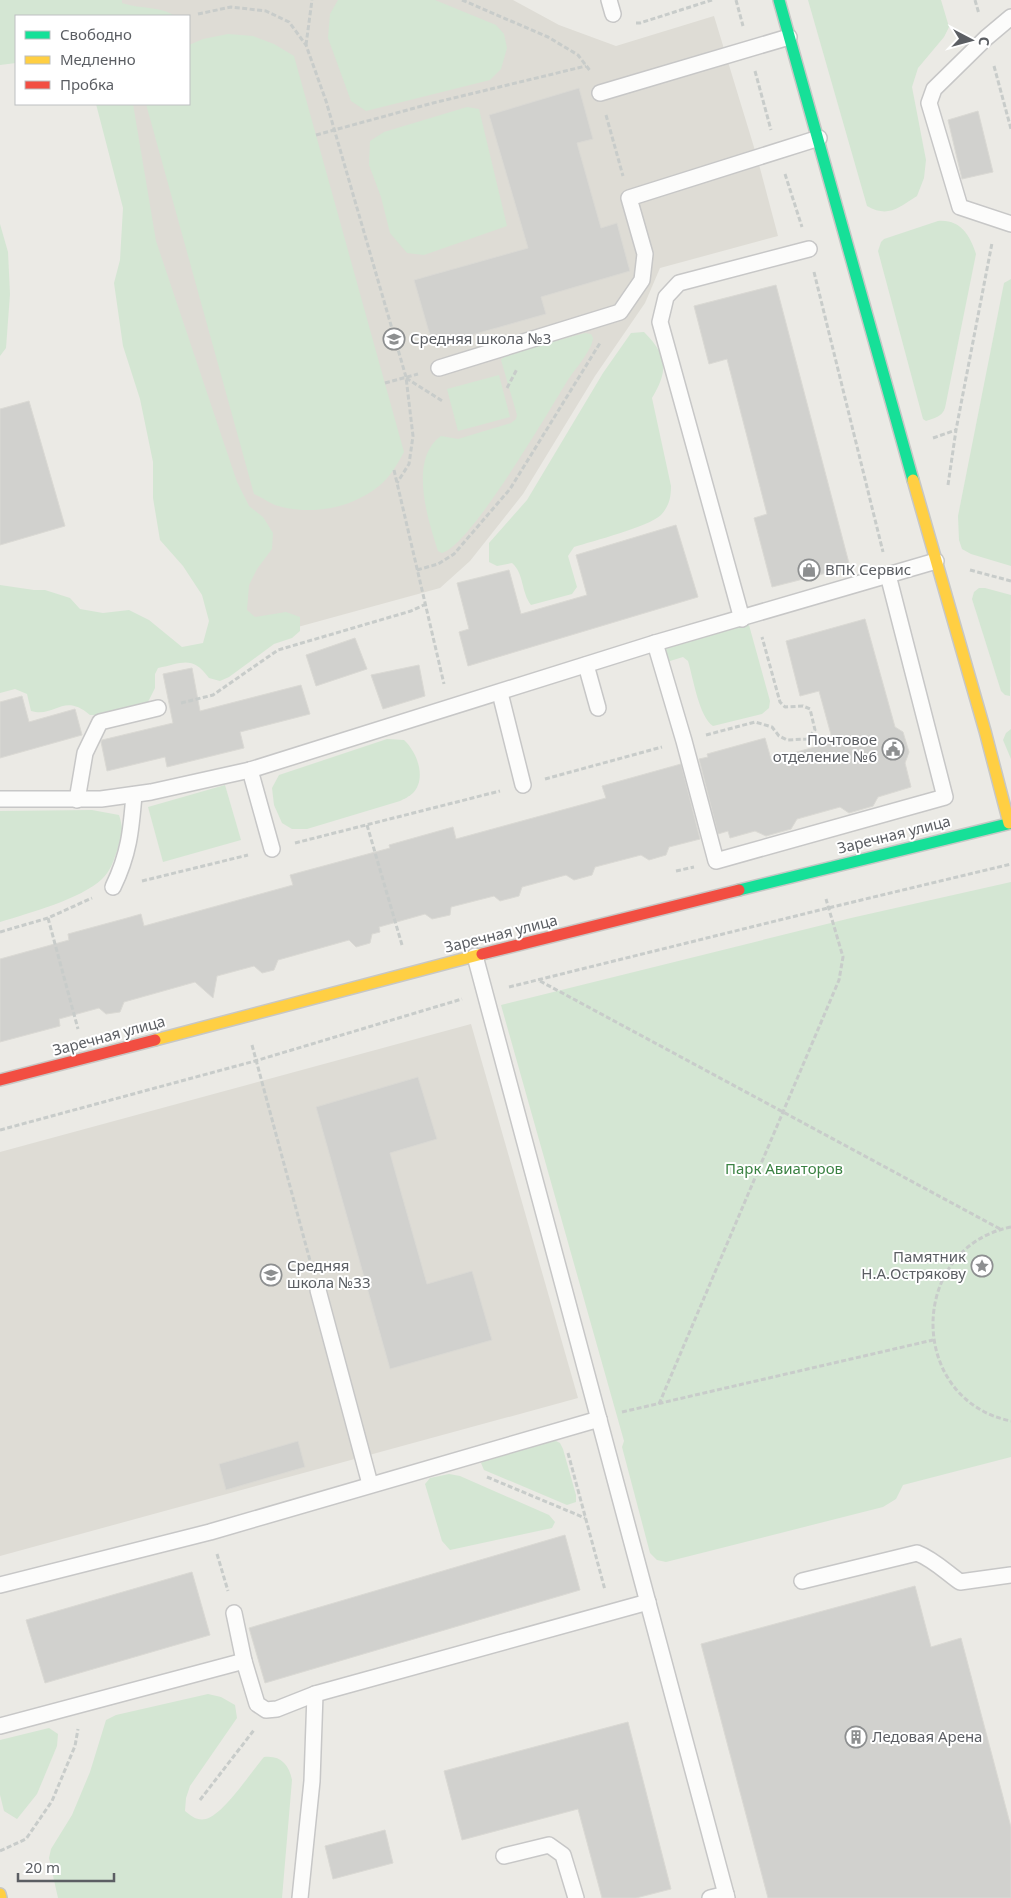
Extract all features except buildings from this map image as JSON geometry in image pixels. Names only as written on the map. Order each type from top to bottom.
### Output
[{"type":"street","points":[[779,0],[1010,823]]},
{"type":"street","name":"Заречная улица","points":[[0,1080],[475,956],[1010,823]]},
{"type":"street","points":[[0,1894],[1,1898]]},
{"type":"lane","points":[[1004,222],[962,209],[958,205],[929,103],[934,89],[986,38],[1011,17]]},
{"type":"lane","points":[[600,93],[789,37]]},
{"type":"lane","points":[[439,368],[620,312],[642,280],[645,254],[629,198],[819,138]]},
{"type":"lane","points":[[749,616],[660,322],[666,297],[679,283],[808,250]]},
{"type":"lane","points":[[0,799],[101,799],[134,795],[250,770],[655,643],[936,561]]},
{"type":"lane","points":[[655,643],[716,860],[945,797],[888,575]]},
{"type":"lane","points":[[586,665],[598,708]]},
{"type":"lane","points":[[500,693],[524,784]]},
{"type":"lane","points":[[77,800],[85,753],[100,722],[158,708]]},
{"type":"lane","points":[[250,770],[272,849]]},
{"type":"lane","points":[[113,887],[126,856],[131,832],[134,795]]},
{"type":"lane","points":[[475,956],[726,1896],[710,1898]]},
{"type":"lane","points":[[318,1290],[370,1484]]},
{"type":"lane","points":[[0,1585],[210,1532],[599,1419]]},
{"type":"lane","points":[[802,1581],[917,1554],[929,1558],[960,1582],[1011,1574]]},
{"type":"lane","points":[[234,1613],[244,1661],[257,1704],[266,1710],[277,1709],[315,1694],[648,1602]]},
{"type":"lane","points":[[0,1726],[244,1661]]},
{"type":"lane","points":[[300,1898],[312,1781],[315,1694]]},
{"type":"lane","points":[[504,1856],[549,1845],[563,1855],[576,1898]]},
{"type":"path","points":[[306,45],[312,0]]},
{"type":"path","points":[[462,0],[548,37],[578,55],[596,78],[629,198]]},
{"type":"path","points":[[611,7],[626,23],[640,23],[712,0]]},
{"type":"path","points":[[736,0],[777,151],[808,250],[888,575]]},
{"type":"path","points":[[198,14],[231,7],[266,10],[289,22],[306,45],[326,101],[406,377],[413,436],[409,464],[397,483]]},
{"type":"path","points":[[316,135],[433,103],[587,66]]},
{"type":"path","points":[[948,486],[958,420],[1004,222]]},
{"type":"path","points":[[417,570],[438,564],[454,554],[510,489],[620,312]]},
{"type":"path","points":[[385,383],[439,368]]},
{"type":"path","points":[[394,470],[450,708]]},
{"type":"path","points":[[936,561],[1011,581]]},
{"type":"path","points":[[158,708],[213,695],[278,650],[411,611],[426,604]]},
{"type":"path","points":[[0,932],[48,918],[113,887],[368,825],[755,722],[772,726],[779,736],[787,740],[807,739],[814,730],[810,709],[803,706],[785,708],[780,702],[749,616]]},
{"type":"path","points":[[368,825],[402,945]]},
{"type":"path","points":[[659,1404],[839,980],[843,957],[817,870]]},
{"type":"path","points":[[48,918],[80,1033]]},
{"type":"path","points":[[540,980],[1002,1230]]},
{"type":"path","points":[[245,1016],[255,1061],[318,1290]]},
{"type":"path","points":[[1011,1227],[973,1244],[955,1260],[948,1269],[934,1302],[932,1326],[933,1340],[944,1372],[958,1391],[966,1400],[986,1413],[1011,1421]]},
{"type":"path","points":[[619,1413],[933,1340]]},
{"type":"path","points":[[562,1430],[611,1612]]},
{"type":"path","points":[[486,1477],[585,1518]]},
{"type":"path","points":[[210,1532],[234,1613]]},
{"type":"path","points":[[0,1851],[26,1839],[52,1801],[75,1746],[84,1704]]},
{"type":"path","points":[[200,1800],[247,1739],[266,1710]]},
{"type":"shaded area","name":"Средняя школа №3","points":[[76,0],[513,0],[559,25],[616,46],[714,16],[757,157],[778,236],[660,268],[645,303],[595,376],[523,494],[470,561],[440,588],[250,640],[104,105],[190,105],[190,15],[81,15]]},
{"type":"shaded area","name":"Средняя школа №33","points":[[471,1024],[578,1398],[0,1556],[0,1152]]},
{"type":"green space","points":[[0,0],[122,0],[122,3],[156,9],[173,15],[15,15],[15,63],[0,65]]},
{"type":"green space","points":[[338,0],[435,0],[496,25],[504,34],[507,48],[501,69],[490,80],[366,111],[351,101],[328,38],[330,14]]},
{"type":"green space","points":[[808,0],[941,0],[949,27],[944,37],[918,68],[912,87],[926,160],[924,178],[917,196],[893,210],[874,210],[867,206]]},
{"type":"green space","points":[[228,34],[253,36],[274,44],[294,56],[404,452],[393,471],[379,486],[368,494],[343,505],[315,510],[302,510],[275,505],[254,494],[146,105],[190,105],[190,45],[203,39]]},
{"type":"green space","points":[[96,105],[133,105],[156,241],[237,482],[249,506],[263,517],[273,533],[272,549],[257,569],[249,585],[247,610],[255,617],[286,612],[300,617],[300,631],[292,638],[274,644],[229,677],[220,681],[209,678],[197,666],[187,662],[158,668],[155,674],[155,688],[148,702],[101,715],[90,715],[81,709],[66,705],[47,711],[31,711],[27,694],[15,689],[0,693],[0,585],[45,590],[70,598],[80,609],[103,613],[129,610],[149,620],[182,647],[203,643],[209,621],[202,595],[183,566],[160,540],[153,498],[153,462],[140,399],[123,346],[114,283],[120,260],[123,208]]},
{"type":"green space","points":[[467,107],[479,109],[507,226],[424,255],[407,253],[390,233],[381,197],[369,165],[370,141],[384,132]]},
{"type":"green space","points":[[938,221],[952,223],[963,230],[971,241],[976,254],[945,408],[940,415],[926,421],[923,419],[878,251],[884,239]]},
{"type":"green space","points":[[0,224],[8,252],[10,294],[6,348],[0,356]]},
{"type":"green space","points":[[1011,279],[1011,566],[971,554],[962,549],[959,540],[958,516],[1004,283]]},
{"type":"green space","points":[[644,332],[657,348],[663,363],[661,379],[652,398],[671,486],[668,505],[664,512],[654,520],[574,547],[568,556],[577,587],[572,594],[531,605],[516,567],[512,563],[497,566],[489,562],[489,543],[527,500],[603,373],[631,333]]},
{"type":"green space","points":[[585,333],[591,334],[593,338],[589,349],[489,504],[455,545],[442,553],[438,551],[423,490],[425,459],[431,446],[441,436],[458,439],[511,423],[516,419],[517,415],[501,360],[506,354]]},
{"type":"green space","points":[[499,375],[510,417],[458,431],[447,389]]},
{"type":"green space","points":[[979,588],[1011,595],[1010,696],[1005,695],[1001,691],[972,599],[974,592]]},
{"type":"green space","points":[[743,623],[749,625],[770,701],[769,708],[762,714],[713,726],[700,706],[688,661],[683,657],[670,661],[665,659],[663,649],[665,644]]},
{"type":"green space","points":[[1011,729],[1011,759],[1003,740],[1006,733]]},
{"type":"green space","points":[[387,739],[404,740],[413,751],[420,773],[417,787],[412,794],[400,801],[307,829],[292,829],[282,823],[274,805],[272,788],[279,775]]},
{"type":"green space","points":[[225,785],[241,840],[163,862],[148,807]]},
{"type":"green space","points":[[92,810],[119,815],[122,825],[118,848],[112,865],[105,876],[93,886],[68,899],[0,922],[0,811]]},
{"type":"green space","name":"Парк Авиаторов","points":[[1011,882],[1011,1457],[903,1485],[896,1499],[883,1507],[666,1562],[657,1560],[650,1553],[622,1447],[624,1441],[501,1005],[851,918]]},
{"type":"green space","points":[[554,1440],[560,1443],[563,1449],[576,1495],[576,1502],[567,1505],[484,1470],[481,1463],[488,1458]]},
{"type":"green space","points":[[449,1474],[460,1476],[549,1515],[555,1522],[552,1528],[450,1550],[442,1541],[425,1484],[430,1478]]},
{"type":"green space","points":[[208,1694],[221,1697],[235,1705],[237,1718],[190,1786],[186,1798],[185,1811],[197,1819],[206,1819],[213,1816],[237,1792],[264,1757],[279,1759],[283,1762],[289,1769],[292,1780],[282,1898],[58,1898],[49,1858],[51,1849],[72,1815],[90,1772],[106,1720],[116,1715]]},
{"type":"green space","points":[[49,1728],[58,1734],[57,1746],[37,1794],[17,1819],[4,1811],[0,1795],[0,1740]]},
{"type":"traffic: fast","points":[[779,0],[913,480]]},
{"type":"traffic: fast","points":[[739,890],[1011,823]]},
{"type":"traffic: slow","points":[[913,480],[985,731],[1009,823]]},
{"type":"traffic: slow","points":[[155,1040],[482,954]]},
{"type":"traffic: slow","points":[[0,1894],[1,1898]]},
{"type":"traffic: jam","points":[[482,954],[739,890]]},
{"type":"traffic: jam","points":[[0,1080],[155,1040]]},
{"type":"place","name":"Средняя школа №3","points":[[394,339]]},
{"type":"place","name":"ВПК Сервис","points":[[809,570]]},
{"type":"place","name":"Почтовое отделение №6","points":[[893,749]]},
{"type":"place","name":"Памятник Н.А.Острякову","points":[[982,1266]]},
{"type":"place","name":"Средняя школа №33","points":[[271,1275]]},
{"type":"place","name":"Ледовая Арена","points":[[856,1737]]}]
